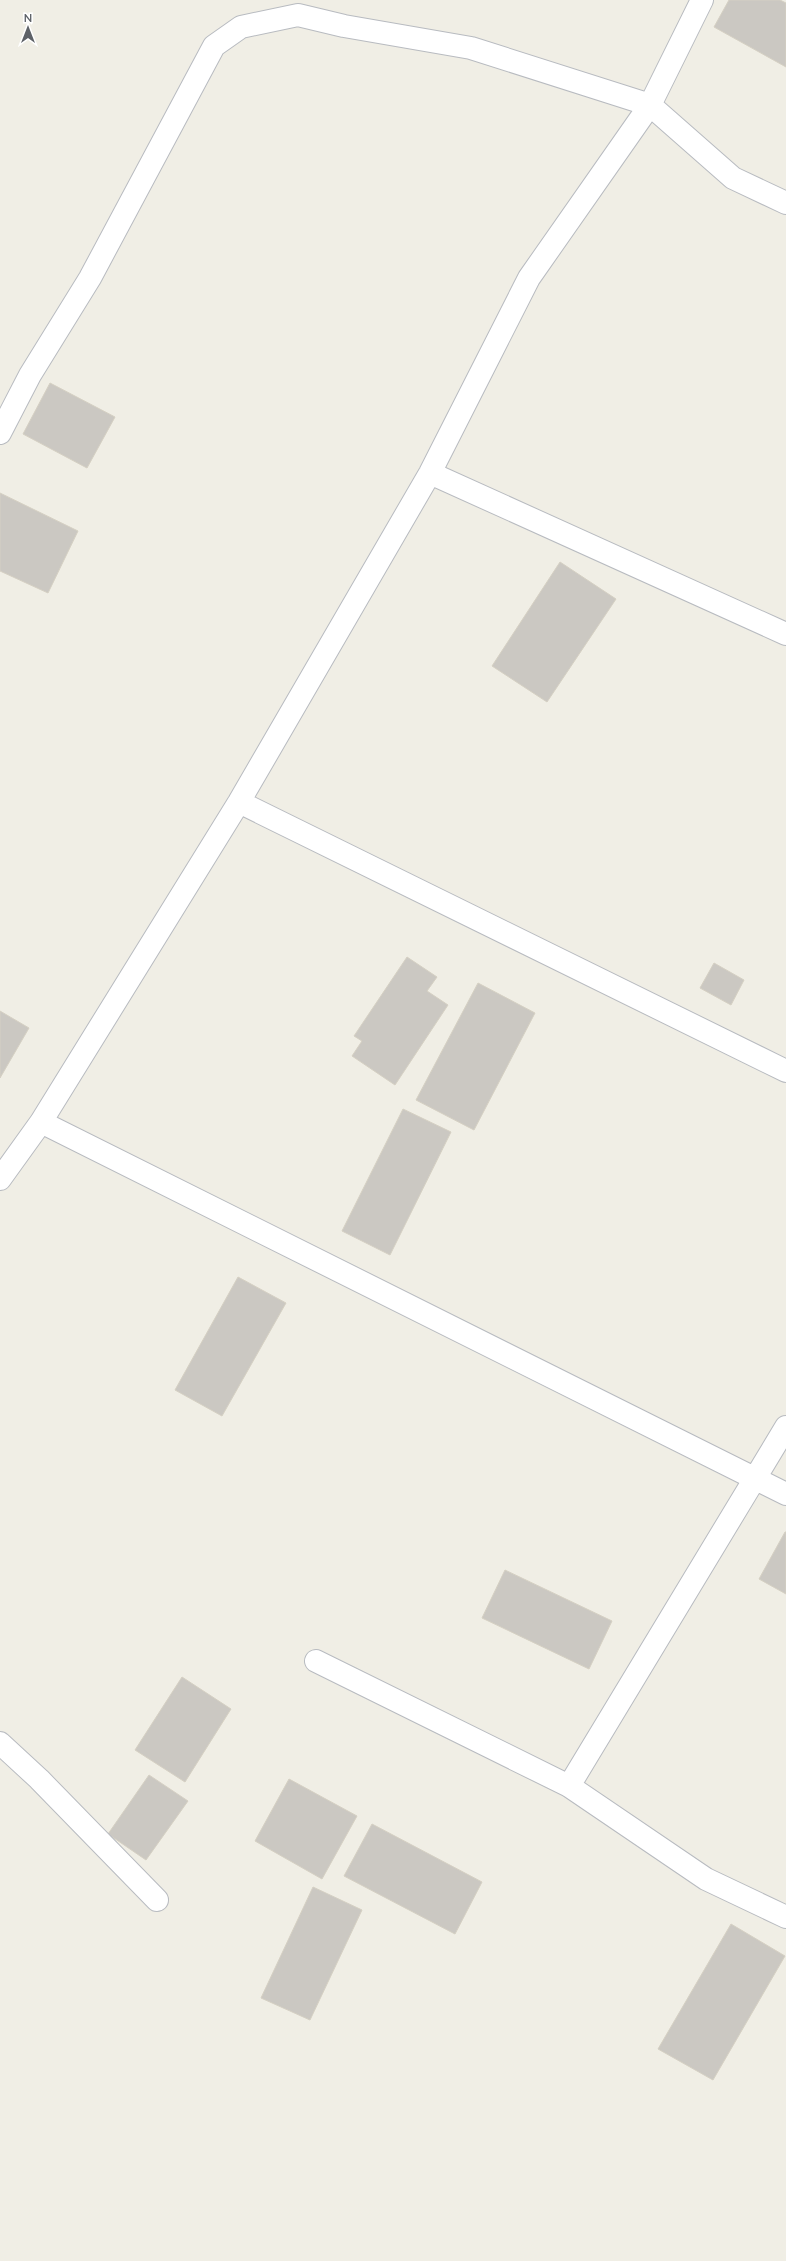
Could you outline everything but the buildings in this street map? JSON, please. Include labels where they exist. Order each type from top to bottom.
[{"type":"street","points":[[0,1179],[41,1122],[239,802],[430,474],[529,278],[650,105],[702,0]]},
{"type":"street","points":[[0,434],[30,375],[90,278],[214,46],[241,27],[300,7],[344,26],[471,48],[650,105],[733,178],[786,202]]},
{"type":"street","points":[[430,474],[786,634]]},
{"type":"street","points":[[239,802],[786,1071]]},
{"type":"street","points":[[41,1122],[786,1494]]},
{"type":"street","points":[[569,1786],[786,1427]]},
{"type":"street","points":[[316,1662],[569,1786],[706,1879],[786,1917]]},
{"type":"street","points":[[0,1743],[39,1779],[157,1900]]}]
